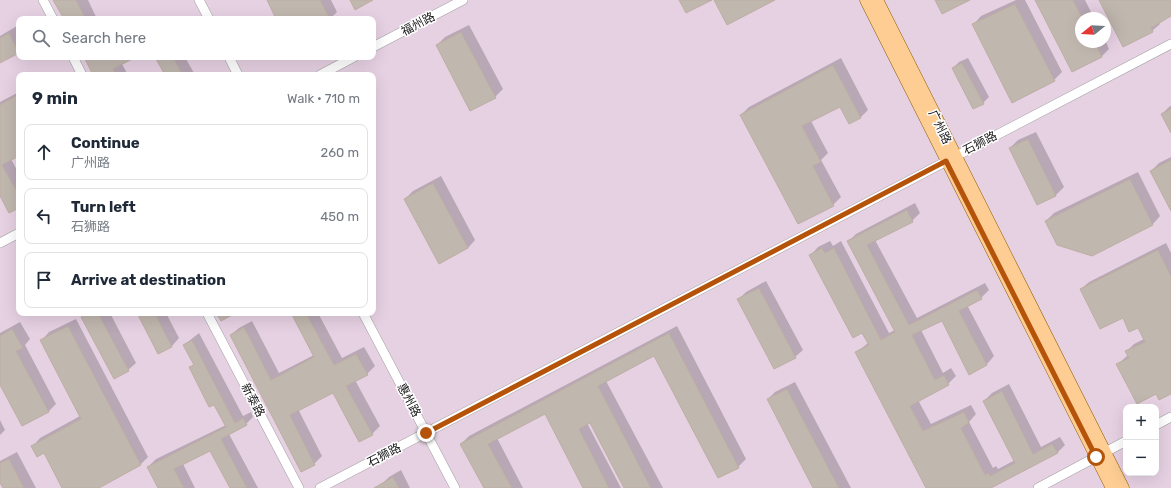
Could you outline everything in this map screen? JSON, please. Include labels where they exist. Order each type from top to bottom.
[{"type":"main road","name":"广州路","points":[[866,0],[950,159],[1100,455],[1112,488]]},
{"type":"main road","name":"广州路","points":[[877,0],[950,159]]},
{"type":"main road","name":"广州路","points":[[1100,455],[1123,488]]},
{"type":"street","points":[[43,0],[51,16]]},
{"type":"street","points":[[199,0],[207,16]]},
{"type":"street","name":"福州路","points":[[376,45],[463,0]]},
{"type":"street","name":"石狮路","points":[[320,488],[1171,44]]},
{"type":"street","points":[[74,60],[80,72]]},
{"type":"street","points":[[230,60],[236,72]]},
{"type":"street","points":[[326,72],[348,60]]},
{"type":"street","points":[[0,243],[16,235]]},
{"type":"street","name":"新泰路","points":[[209,316],[299,488]]},
{"type":"street","name":"惠州路","points":[[365,316],[455,488]]},
{"type":"street","points":[[1159,423],[1171,417]]},
{"type":"street","points":[[1038,488],[1123,443]]},
{"type":"shaded area","points":[[0,0],[1171,0],[1171,488],[0,488]]},
{"type":"building","points":[[53,0],[76,0],[84,16],[62,16]]},
{"type":"building","points":[[267,0],[320,0],[328,16],[275,16]]},
{"type":"building","points":[[350,0],[373,0],[355,10]]},
{"type":"building","points":[[679,0],[712,0],[686,13]]},
{"type":"building","points":[[714,0],[775,0],[727,25]]},
{"type":"building","points":[[935,0],[970,0],[942,14]]},
{"type":"building","points":[[1035,0],[1073,0],[1079,12],[1075,12],[1075,48],[1098,48],[1102,57],[1072,72]]},
{"type":"building","points":[[1099,0],[1171,0],[1171,16],[1151,28],[1153,32],[1123,47],[1111,24],[1111,12],[1105,12]]},
{"type":"building","points":[[1015,4],[1055,81],[1012,103],[972,24]]},
{"type":"building","points":[[461,32],[496,98],[470,111],[436,45]]},
{"type":"building","points":[[9,33],[16,47],[16,55],[0,63],[0,38]]},
{"type":"building","points":[[86,60],[130,60],[113,69],[114,72],[92,72]]},
{"type":"building","points":[[157,60],[175,60],[181,72],[163,72]]},
{"type":"building","points":[[962,63],[984,104],[973,109],[952,68]]},
{"type":"building","points":[[833,65],[861,118],[849,124],[840,107],[802,126],[821,162],[813,166],[834,206],[798,224],[740,115]]},
{"type":"building","points":[[16,96],[16,158],[2,165],[16,190],[16,210],[9,213],[0,196],[0,105]]},
{"type":"building","points":[[1171,109],[1171,133],[1161,114]]},
{"type":"building","points":[[1028,139],[1056,196],[1037,205],[1009,148]]},
{"type":"building","points":[[1171,160],[1171,211],[1150,171]]},
{"type":"building","points":[[1130,179],[1153,225],[1092,256],[1057,245],[1045,221]]},
{"type":"building","points":[[433,183],[468,248],[439,264],[404,199]]},
{"type":"building","points":[[907,210],[913,222],[867,245],[909,325],[977,290],[982,299],[959,311],[987,365],[969,375],[942,321],[912,335],[935,380],[944,375],[949,385],[910,406],[923,431],[964,412],[969,423],[961,428],[985,475],[988,473],[990,476],[1015,463],[983,401],[1002,391],[1033,454],[1052,444],[1058,453],[991,488],[926,488],[855,352],[869,345],[862,333],[853,338],[809,255],[822,248],[825,253],[834,248],[881,340],[895,332],[847,241]]},
{"type":"building","points":[[1158,250],[1171,276],[1171,394],[1159,400],[1156,394],[1137,404],[1116,364],[1129,358],[1125,351],[1145,342],[1138,328],[1129,332],[1123,318],[1100,329],[1080,289]]},
{"type":"building","points":[[759,288],[796,358],[774,369],[737,299]]},
{"type":"building","points":[[100,316],[129,371],[114,379],[81,317]]},
{"type":"building","points":[[139,316],[156,316],[172,347],[158,354]]},
{"type":"building","points":[[218,316],[230,316],[221,321]]},
{"type":"building","points":[[293,316],[308,316],[334,365],[356,354],[368,375],[346,386],[373,435],[359,442],[333,393],[290,415],[315,465],[301,472],[230,335],[244,327],[271,380],[314,357]]},
{"type":"building","points":[[68,326],[141,465],[99,488],[62,488],[44,453],[37,457],[31,446],[81,419],[40,340]]},
{"type":"building","points":[[12,329],[23,348],[16,351],[49,412],[22,426],[0,385],[0,336]]},
{"type":"building","points":[[669,333],[739,468],[718,478],[654,356],[598,386],[651,488],[624,488],[590,423],[579,429],[609,488],[583,488],[545,414],[488,444],[512,488],[484,488],[460,444]]},
{"type":"building","points":[[192,340],[235,423],[243,418],[247,425],[221,439],[247,488],[230,488],[210,451],[174,469],[184,488],[158,488],[147,467],[226,427],[214,405],[209,407],[189,367],[194,365],[183,345]]},
{"type":"building","points":[[787,389],[839,488],[813,488],[767,399]]},
{"type":"building","points":[[9,459],[24,488],[3,488],[0,483],[0,463]]},
{"type":"building","points":[[393,477],[399,488],[374,488]]},
{"type":"route","points":[[426,433],[946,161],[1096,457]]}]
